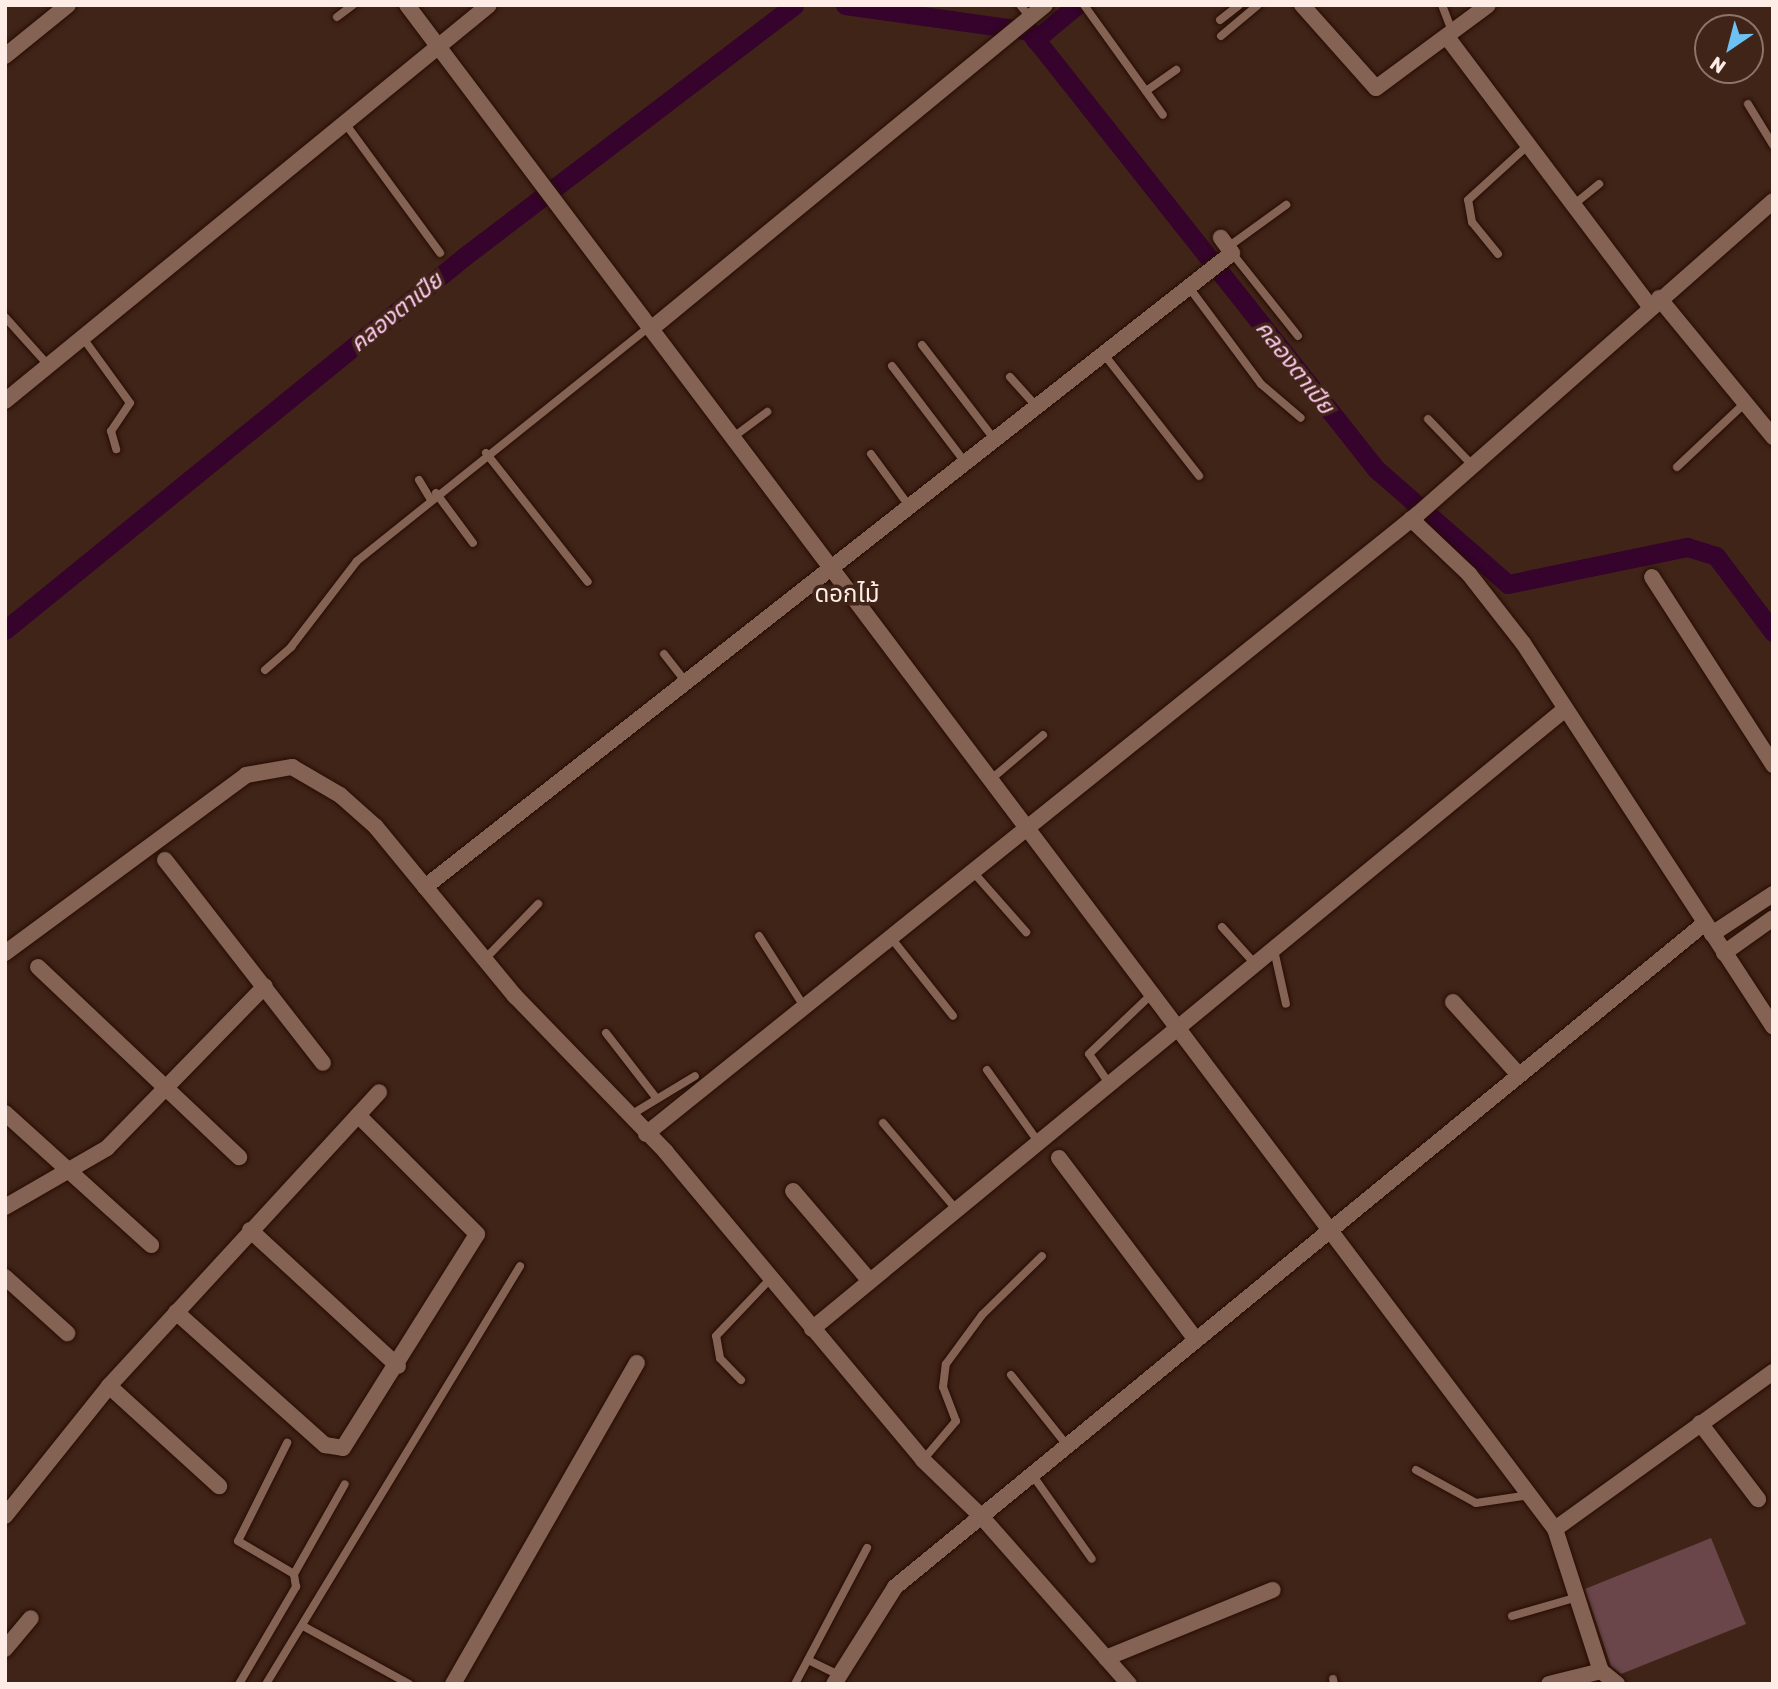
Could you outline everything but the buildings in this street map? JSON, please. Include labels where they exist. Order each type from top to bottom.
[{"type":"street","points":[[5,56],[68,5]]},
{"type":"street","points":[[407,5],[1555,1529],[1601,1671],[1617,1684]]},
{"type":"street","points":[[5,401],[489,5]]},
{"type":"street","points":[[650,328],[1016,28],[1025,11],[1045,5]]},
{"type":"street","points":[[1302,5],[1376,88],[1488,5]]},
{"type":"street","points":[[1450,35],[1526,147],[1572,206],[1773,437]]},
{"type":"street","points":[[646,1135],[1415,516],[1654,301],[1773,201]]},
{"type":"street","points":[[425,887],[1188,286],[1227,249]]},
{"type":"street","points":[[1415,516],[1495,606],[1773,1027]]},
{"type":"street","points":[[1652,577],[1773,765]]},
{"type":"street","points":[[812,1329],[1179,1030],[1564,710]]},
{"type":"street","points":[[5,953],[246,775],[272,766],[292,766],[340,795],[376,827],[484,960],[627,1118],[646,1135],[923,1460],[980,1515],[1129,1684]]},
{"type":"street","points":[[165,860],[323,1063]]},
{"type":"street","points":[[836,1679],[895,1587],[1065,1443],[1518,1074],[1709,928],[1773,894]]},
{"type":"street","points":[[1724,953],[1773,918]]},
{"type":"street","points":[[38,967],[164,1093],[239,1157]]},
{"type":"street","points":[[5,1207],[107,1149],[265,986]]},
{"type":"street","points":[[1453,1002],[1518,1074]]},
{"type":"street","points":[[5,1516],[109,1386],[379,1092]]},
{"type":"street","points":[[5,1113],[151,1245]]},
{"type":"street","points":[[176,1312],[331,1449],[343,1448],[398,1366],[478,1234],[358,1115]]},
{"type":"street","points":[[1059,1158],[1194,1337]]},
{"type":"street","points":[[793,1191],[870,1281]]},
{"type":"street","points":[[250,1230],[398,1366]]},
{"type":"street","points":[[5,1277],[67,1333]]},
{"type":"street","points":[[453,1684],[637,1363]]},
{"type":"street","points":[[1555,1529],[1773,1372]]},
{"type":"street","points":[[109,1386],[219,1486]]},
{"type":"street","points":[[1700,1423],[1758,1499]]},
{"type":"street","points":[[1106,1658],[1273,1590]]},
{"type":"street","points":[[5,1649],[31,1618]]},
{"type":"street","points":[[1549,1684],[1601,1671]]},
{"type":"lane","points":[[337,17],[353,5]]},
{"type":"lane","points":[[1084,5],[1163,115]]},
{"type":"lane","points":[[1220,20],[1239,5]]},
{"type":"lane","points":[[1220,36],[1258,5]]},
{"type":"lane","points":[[1442,5],[1450,35]]},
{"type":"lane","points":[[1146,91],[1176,70]]},
{"type":"lane","points":[[1748,104],[1773,145]]},
{"type":"lane","points":[[345,123],[440,253]]},
{"type":"lane","points":[[1498,254],[1472,222],[1468,200],[1526,147]]},
{"type":"lane","points":[[1572,206],[1599,184]]},
{"type":"lane","points":[[1286,205],[1227,249],[1298,336]]},
{"type":"lane","points":[[1188,286],[1261,384],[1301,418]]},
{"type":"lane","points":[[5,317],[48,366]]},
{"type":"lane","points":[[265,670],[291,648],[336,583],[433,496],[650,328]]},
{"type":"lane","points":[[83,338],[130,403],[111,430],[116,449]]},
{"type":"lane","points":[[922,345],[994,439]]},
{"type":"lane","points":[[1103,353],[1199,476]]},
{"type":"lane","points":[[892,366],[965,462]]},
{"type":"lane","points":[[1010,377],[1036,406]]},
{"type":"lane","points":[[1677,467],[1745,403]]},
{"type":"lane","points":[[732,438],[767,412]]},
{"type":"lane","points":[[1428,419],[1470,469]]},
{"type":"lane","points":[[486,453],[587,582]]},
{"type":"lane","points":[[871,454],[909,506]]},
{"type":"lane","points":[[419,480],[473,543]]},
{"type":"lane","points":[[664,654],[687,683]]},
{"type":"lane","points":[[989,781],[1043,735]]},
{"type":"lane","points":[[974,873],[1026,932]]},
{"type":"lane","points":[[484,960],[538,904]]},
{"type":"lane","points":[[1222,927],[1256,965]]},
{"type":"lane","points":[[759,936],[805,1008]]},
{"type":"lane","points":[[892,939],[953,1016]]},
{"type":"lane","points":[[1274,950],[1286,1004]]},
{"type":"lane","points":[[1110,1085],[1089,1054],[1151,996]]},
{"type":"lane","points":[[606,1033],[657,1099]]},
{"type":"lane","points":[[988,1070],[1039,1143]]},
{"type":"lane","points":[[627,1118],[695,1076]]},
{"type":"lane","points":[[883,1123],[956,1209]]},
{"type":"lane","points":[[923,1460],[956,1420],[943,1387],[946,1364],[982,1315],[1042,1256]]},
{"type":"lane","points":[[266,1684],[520,1266]]},
{"type":"lane","points":[[741,1380],[720,1358],[716,1336],[770,1279]]},
{"type":"lane","points":[[1011,1375],[1065,1443]]},
{"type":"lane","points":[[288,1443],[238,1541],[294,1574]]},
{"type":"lane","points":[[1416,1470],[1476,1503],[1529,1495]]},
{"type":"lane","points":[[1031,1473],[1092,1559]]},
{"type":"lane","points":[[239,1684],[289,1604],[294,1574],[345,1484]]},
{"type":"lane","points":[[795,1684],[867,1548]]},
{"type":"lane","points":[[1512,1616],[1578,1597]]},
{"type":"lane","points":[[303,1626],[409,1684]]},
{"type":"lane","points":[[808,1660],[836,1679]]},
{"type":"waterway","name":"คลองตาเปีย","points":[[5,630],[465,256],[794,5]]},
{"type":"waterway","name":"คลองตาเปีย","points":[[845,5],[1029,31],[1376,469],[1508,584],[1687,547],[1716,556],[1773,632]]},
{"type":"waterway","points":[[1035,40],[1077,5]]},
{"type":"district","name":"ดอกไม้","points":[[847,595]]}]
